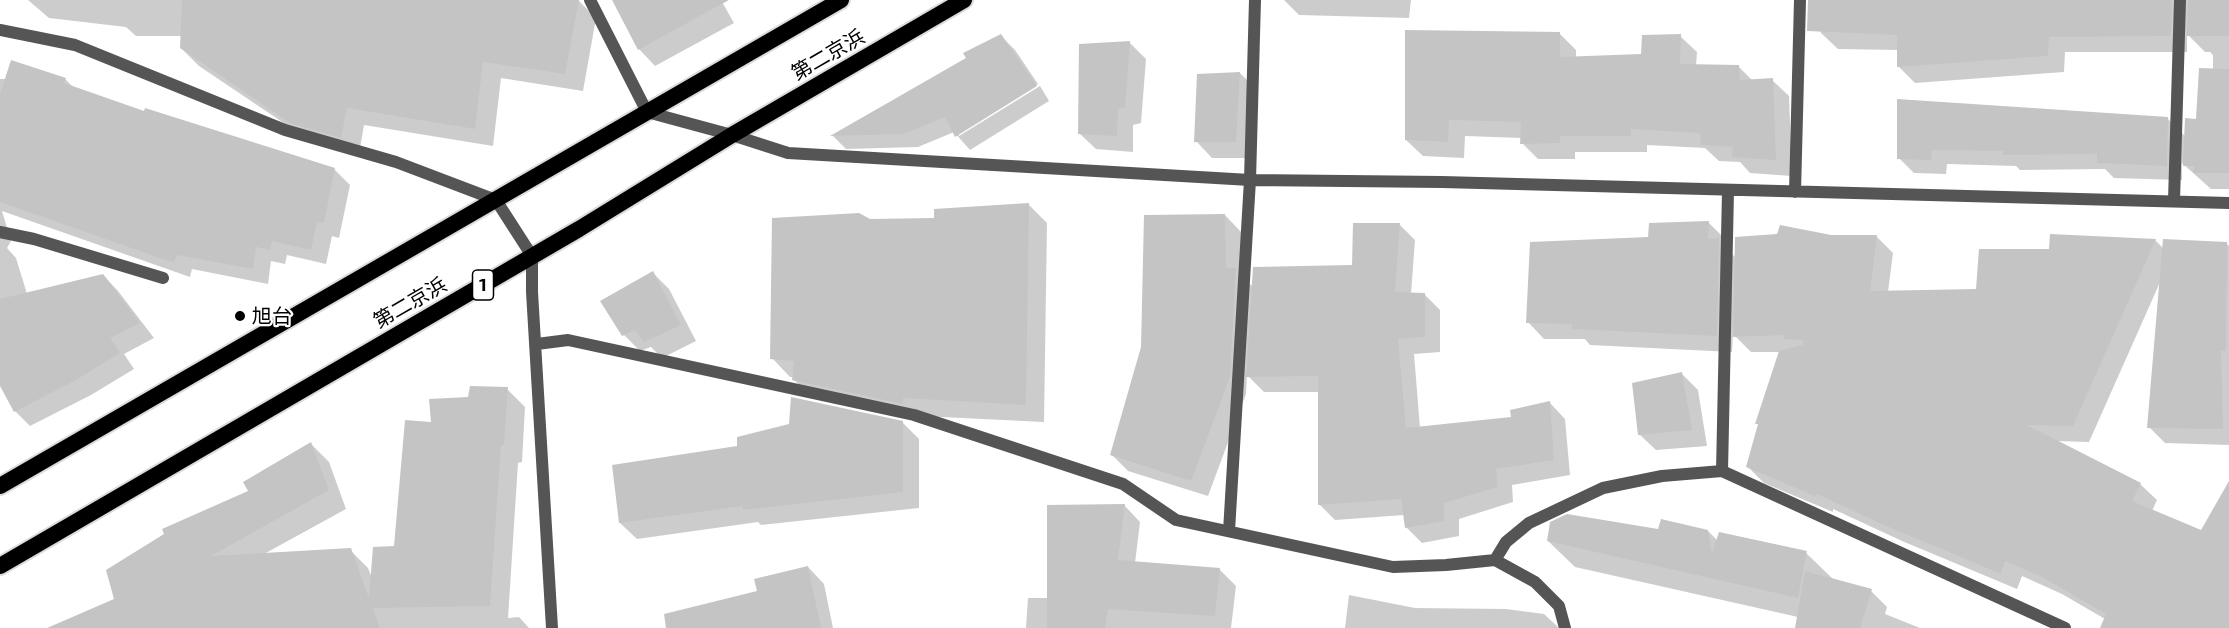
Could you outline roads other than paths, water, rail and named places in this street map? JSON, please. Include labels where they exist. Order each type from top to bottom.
[{"type":"highway","name":"第二京浜","points":[[0,486],[841,0]]},
{"type":"highway","name":"第二京浜","points":[[0,566],[532,256],[732,135],[964,0]]},
{"type":"street","points":[[590,0],[647,112],[788,153],[1250,180],[1442,182],[2229,203]]},
{"type":"street","points":[[1229,531],[1250,180],[1255,0]]},
{"type":"street","points":[[1795,192],[1800,0]]},
{"type":"street","points":[[2174,201],[2180,0]]},
{"type":"street","points":[[0,30],[75,45],[285,130],[396,162],[496,200],[532,256],[532,292],[537,344],[552,628]]},
{"type":"street","points":[[1722,471],[1728,190]]},
{"type":"street","points":[[0,232],[34,239],[163,278]]},
{"type":"street","points":[[537,344],[568,340],[914,415],[1123,484],[1176,520],[1393,567],[1495,560],[1535,582],[1559,606],[1565,628]]},
{"type":"street","points":[[1495,560],[1506,542],[1529,523],[1603,488],[1662,476],[1722,471],[2065,628]]},
{"type":"place","name":"旭台","points":[[240,316]]}]
